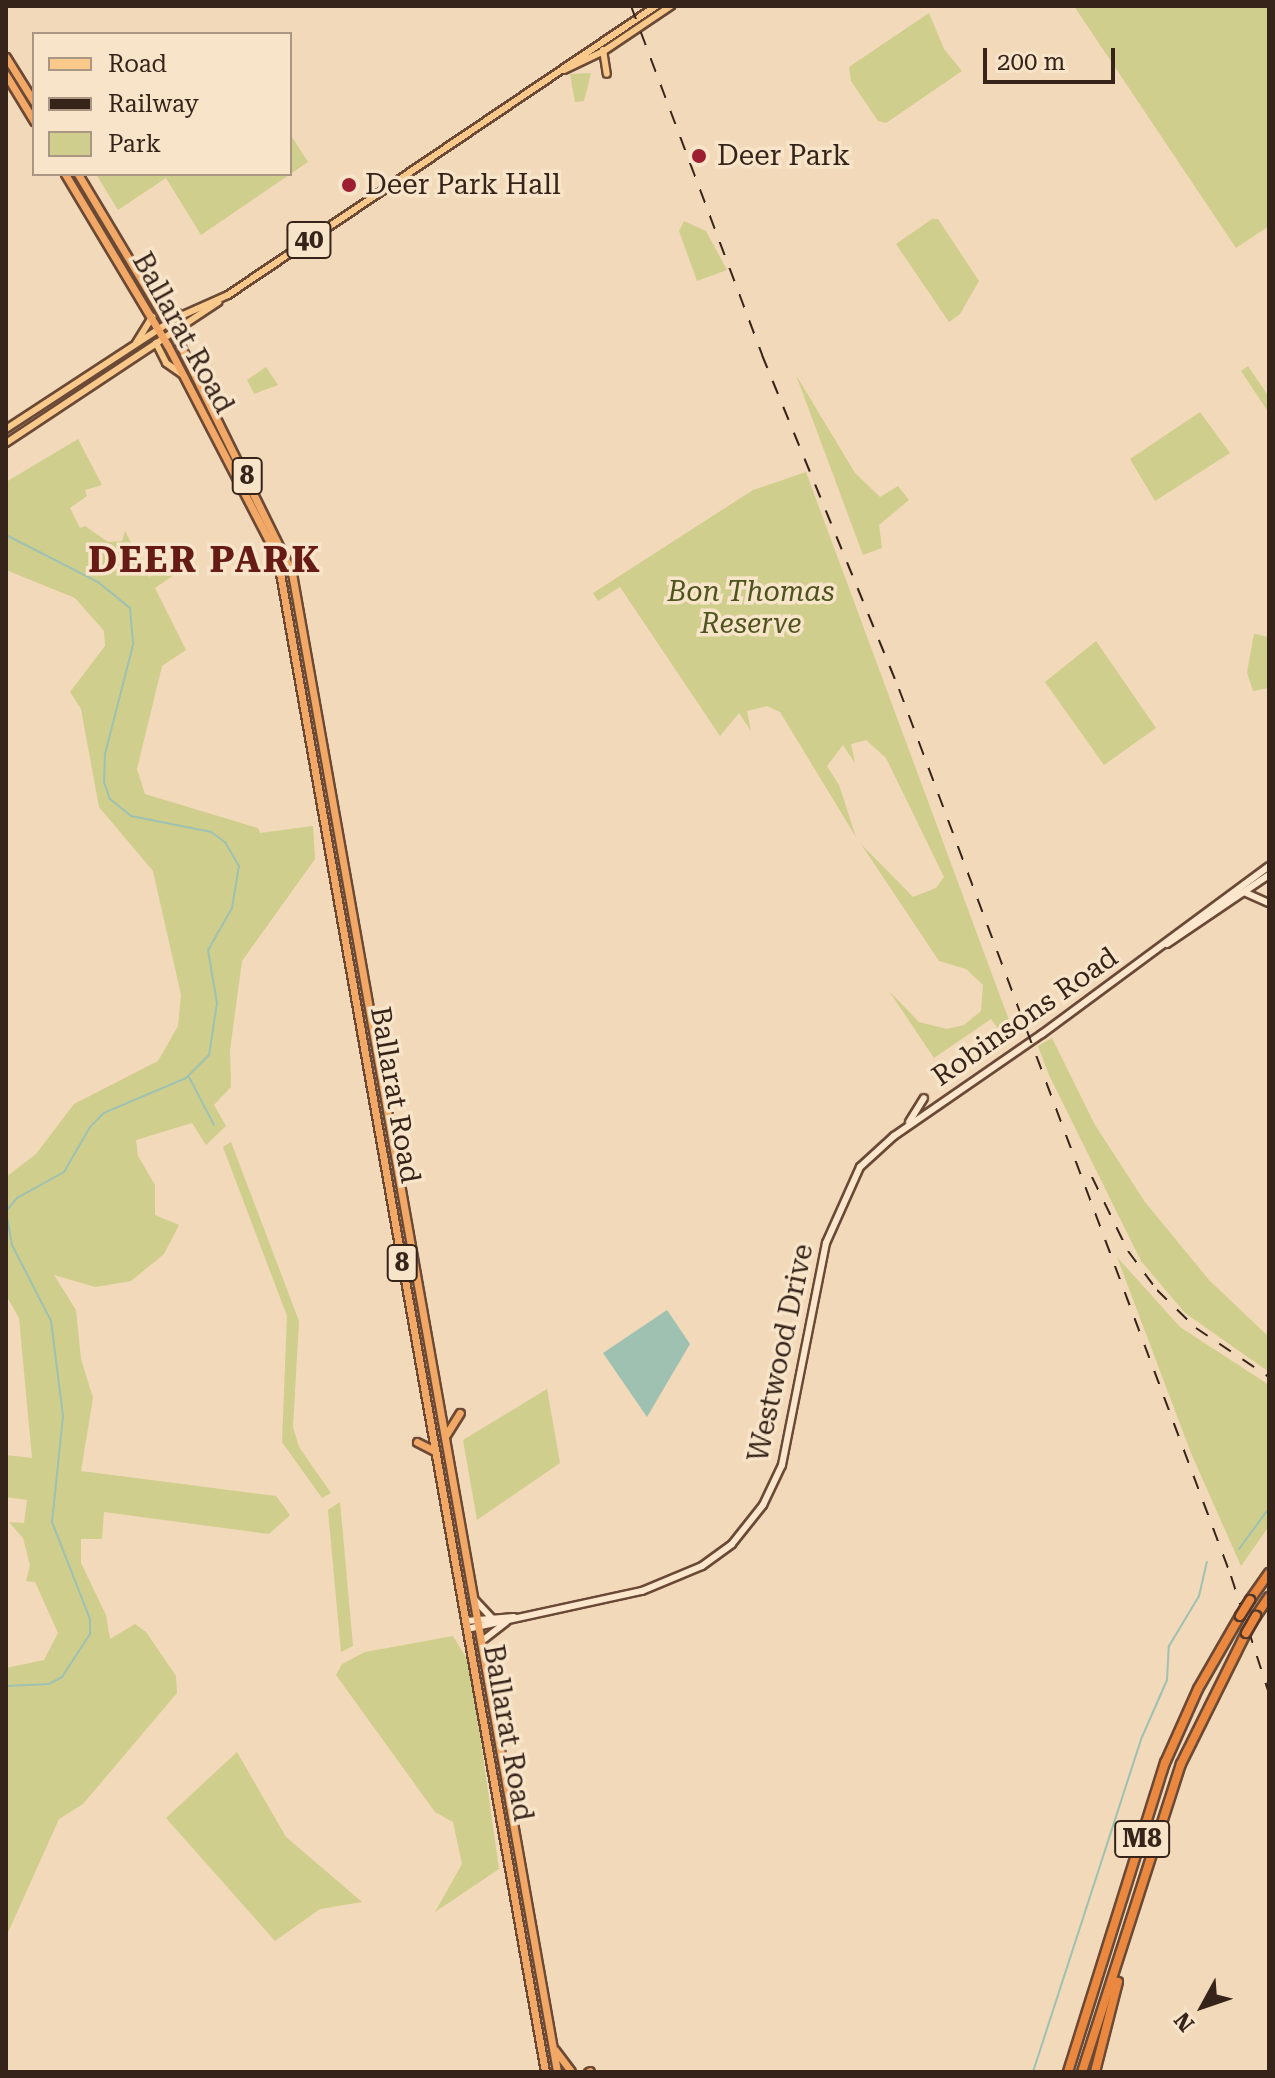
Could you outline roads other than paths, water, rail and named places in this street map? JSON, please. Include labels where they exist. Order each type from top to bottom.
[{"type":"highway","points":[[6,58],[32,99]]},
{"type":"highway","points":[[6,75],[32,118]]},
{"type":"highway","name":"Ballarat Road","points":[[66,176],[159,329],[160,340],[183,375],[269,541],[299,675],[545,2072]]},
{"type":"highway","name":"Ballarat Road","points":[[79,176],[173,332],[283,548],[311,672],[557,2072]]},
{"type":"highway","points":[[299,675],[311,672]]},
{"type":"highway","points":[[429,1414],[440,1406]]},
{"type":"highway","points":[[446,1435],[460,1413]]},
{"type":"highway","points":[[417,1442],[435,1451]]},
{"type":"highway","name":"M8","points":[[1068,2072],[1165,1763],[1198,1689],[1269,1573]]},
{"type":"highway","name":"M8","points":[[1082,2072],[1181,1764],[1246,1633],[1269,1597]]},
{"type":"highway","points":[[1095,2072],[1130,1927]]},
{"type":"highway","points":[[532,1998],[544,1998]]},
{"type":"highway","points":[[553,2048],[571,2071]]},
{"type":"main road","name":"40","points":[[602,48],[628,24],[656,6]]},
{"type":"main road","name":"40","points":[[6,443],[550,77],[629,35],[671,6]]},
{"type":"main road","points":[[629,35],[628,24],[641,26]]},
{"type":"main road","points":[[602,48],[607,74]]},
{"type":"main road","name":"40","points":[[6,429],[181,315],[224,297]]},
{"type":"main road","points":[[155,301],[181,315]]},
{"type":"main road","points":[[134,346],[152,317]]},
{"type":"main road","points":[[179,343],[186,323]]},
{"type":"main road","name":"Robinsons Road","points":[[932,1110],[1269,866]]},
{"type":"main road","name":"Robinsons Road","points":[[1144,959],[1269,875]]},
{"type":"main road","points":[[1244,892],[1269,903]]},
{"type":"main road","points":[[898,1133],[924,1098]]},
{"type":"main road","name":"Westwood Drive","points":[[478,1623],[491,1617],[514,1617],[667,1583],[719,1555],[751,1521],[782,1465],[833,1219],[860,1167],[898,1133],[932,1110]]},
{"type":"main road","points":[[474,1599],[491,1617]]},
{"type":"main road","name":"Westwood Drive","points":[[466,1625],[506,1622],[514,1617]]},
{"type":"main road","points":[[482,1641],[506,1622]]},
{"type":"waterway","points":[[6,535],[98,582],[130,608],[133,645],[105,754],[104,782],[110,799],[131,816],[211,832],[225,842],[239,866],[232,908],[208,950],[217,1003],[209,1055],[186,1078],[104,1113],[90,1127],[64,1172],[17,1198],[6,1211],[12,1245],[51,1321],[63,1416],[52,1522],[90,1619],[90,1634],[62,1677],[49,1684],[6,1686]]},
{"type":"waterway","points":[[189,1077],[214,1125]]},
{"type":"waterway","points":[[1239,1549],[1269,1508]]},
{"type":"waterway","points":[[1033,2072],[1142,1737],[1167,1680],[1169,1646],[1199,1596],[1207,1562]]},
{"type":"railway","points":[[631,6],[762,355],[899,689],[1231,1576],[1269,1694]]},
{"type":"railway","points":[[1092,1177],[1128,1251],[1157,1290],[1196,1328],[1269,1377]]},
{"type":"place","name":"Deer Park","points":[[699,156]]},
{"type":"place","name":"Deer Park Hall","points":[[349,185]]},
{"type":"district","name":"DEER PARK","points":[[205,561]]},
{"type":"park label","name":"Bon Thomas Reserve","points":[[751,608]]}]
